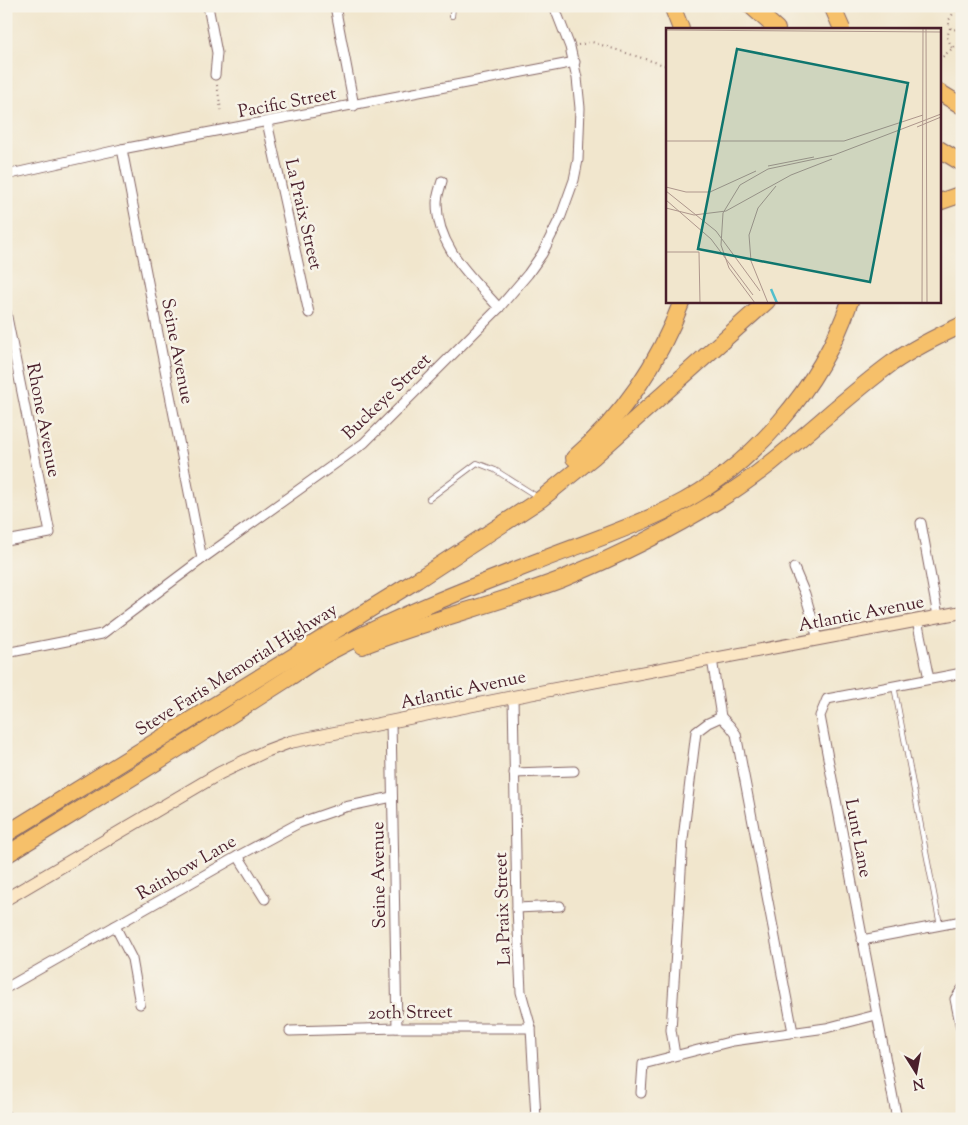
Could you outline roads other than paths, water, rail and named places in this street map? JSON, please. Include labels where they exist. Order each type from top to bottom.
[{"type":"highway","points":[[672,6],[681,28]]},
{"type":"highway","points":[[751,6],[777,28]]},
{"type":"highway","points":[[824,6],[851,28]]},
{"type":"highway","points":[[832,6],[842,28]]},
{"type":"highway","points":[[940,93],[962,106]]},
{"type":"highway","points":[[940,150],[962,163]]},
{"type":"highway","points":[[940,202],[960,195]]},
{"type":"highway","points":[[536,498],[586,448],[628,401],[660,350],[682,302]]},
{"type":"highway","points":[[536,498],[592,457],[766,302]]},
{"type":"highway","points":[[162,759],[327,653],[354,639],[402,616],[456,594],[627,528],[672,508],[707,486],[747,456],[783,419],[804,391],[823,360],[850,302]]},
{"type":"highway","points":[[162,759],[330,660],[384,637],[562,579],[660,534],[719,500],[781,456],[893,363],[928,341],[962,325]]},
{"type":"highway","name":"Steve Faris Memorial Highway","points":[[6,834],[347,624],[486,535],[536,498]]},
{"type":"highway","name":"Steve Faris Memorial Highway","points":[[6,855],[162,759]]},
{"type":"street","points":[[208,6],[216,52],[215,75]]},
{"type":"street","points":[[335,6],[354,106]]},
{"type":"street","name":"Buckeye Street","points":[[6,653],[102,634],[202,559],[364,443],[499,308],[528,274],[553,234],[568,200],[578,160],[580,108],[575,62],[554,6]]},
{"type":"street","name":"Pacific Street","points":[[6,175],[122,149],[354,106],[575,62]]},
{"type":"street","name":"La Praix Street","points":[[267,122],[310,313]]},
{"type":"street","name":"Seine Avenue","points":[[122,149],[202,559]]},
{"type":"street","points":[[442,181],[437,202],[443,236],[457,260],[499,308]]},
{"type":"street","name":"Rhone Avenue","points":[[6,312],[50,533],[6,541]]},
{"type":"street","points":[[921,522],[938,616]]},
{"type":"street","points":[[794,568],[805,594],[818,639]]},
{"type":"street","name":"Atlantic Avenue","points":[[6,899],[243,761],[290,742],[513,697],[962,612]]},
{"type":"street","points":[[918,620],[929,679]]},
{"type":"street","points":[[712,659],[721,718],[736,734],[793,1032]]},
{"type":"street","name":"Lunt Lane","points":[[897,1119],[820,716],[827,700],[962,673]]},
{"type":"street","name":"La Praix Street","points":[[513,697],[517,908],[521,992],[531,1028],[536,1119]]},
{"type":"street","points":[[675,1055],[671,1030],[683,839],[696,732],[708,723],[721,718]]},
{"type":"street","name":"Seine Avenue","points":[[391,722],[397,1028]]},
{"type":"street","points":[[514,773],[574,771]]},
{"type":"street","name":"Rainbow Lane","points":[[6,988],[299,823],[344,806],[392,798]]},
{"type":"street","points":[[238,856],[265,899]]},
{"type":"street","points":[[517,908],[560,906]]},
{"type":"street","points":[[862,940],[962,921]]},
{"type":"street","points":[[115,926],[132,959],[140,1004]]},
{"type":"street","points":[[962,989],[955,999],[962,1033]]},
{"type":"street","points":[[641,1093],[643,1064],[733,1041],[826,1028],[876,1015]]},
{"type":"street","name":"20th Street","points":[[290,1031],[397,1028],[531,1028]]},
{"type":"lane","points":[[452,16],[453,6]]},
{"type":"lane","points":[[429,499],[477,463],[495,470],[536,498]]},
{"type":"lane","points":[[894,686],[940,925]]}]
